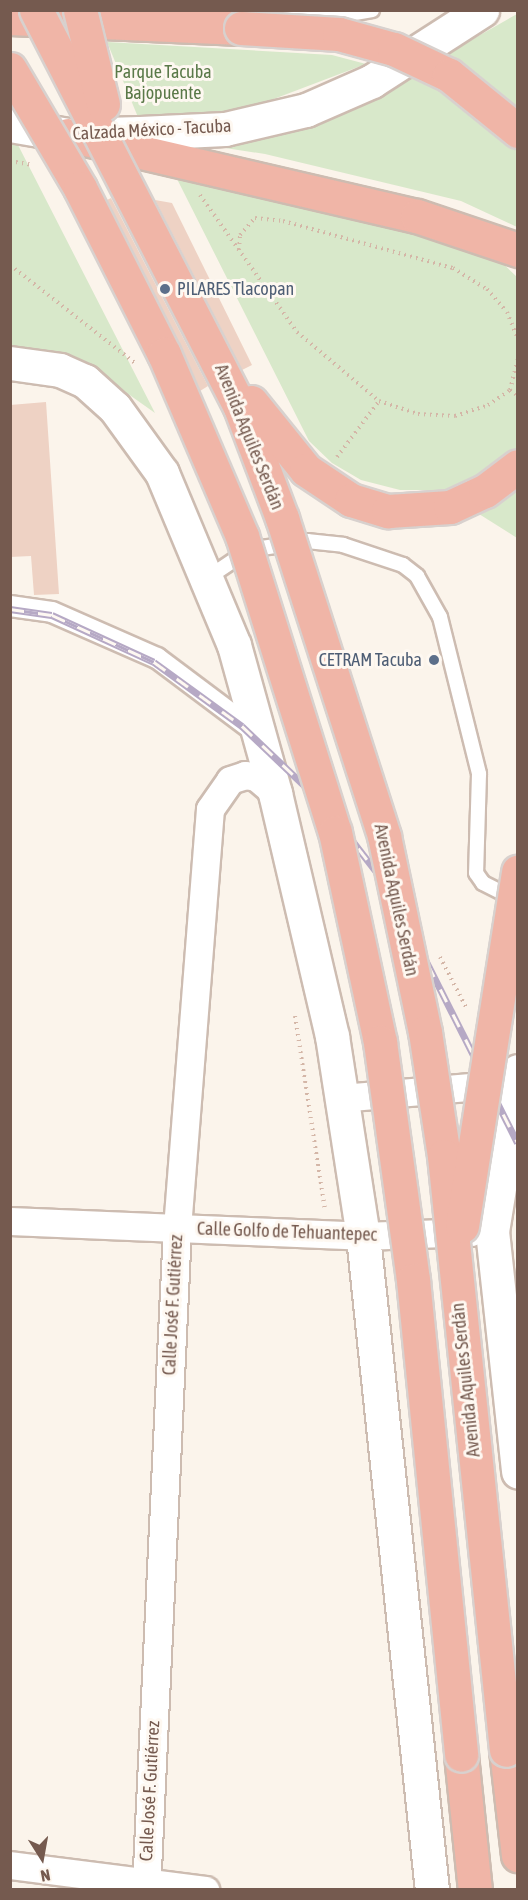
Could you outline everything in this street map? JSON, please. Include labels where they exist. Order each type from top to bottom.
[{"type":"highway","name":"Avenida Aquiles Serdán","points":[[36,10],[128,183],[240,407],[282,518],[384,836],[426,1043],[444,1156],[518,1855]]},
{"type":"highway","points":[[81,10],[90,63],[128,183]]},
{"type":"highway","points":[[10,18],[339,34],[394,49],[448,75],[518,130]]},
{"type":"highway","points":[[10,69],[80,188],[164,354],[242,536],[335,832],[380,1042],[401,1189],[476,1890]]},
{"type":"highway","points":[[68,135],[378,207],[518,250]]},
{"type":"highway","points":[[203,330],[290,455],[351,500],[388,511],[450,507],[485,491],[518,466]]},
{"type":"highway","points":[[455,1275],[518,871]]},
{"type":"street","name":"Calzada México - Tacuba","points":[[10,125],[68,135],[225,129],[306,110],[372,81],[482,10]]},
{"type":"street","points":[[10,363],[60,369],[85,381],[143,441],[162,473],[234,645],[259,734],[332,1036],[363,1236],[432,1890]]},
{"type":"street","points":[[10,606],[52,612],[157,658],[259,734]]},
{"type":"street","name":"Calle José F. Gutiérrez","points":[[146,1885],[177,1228],[210,809],[230,780],[245,775],[256,777],[275,793]]},
{"type":"street","points":[[341,1098],[517,1081],[492,1231],[518,1472]]},
{"type":"street","name":"Calle Golfo de Tehuantepec","points":[[10,1221],[363,1236],[492,1231]]},
{"type":"street","points":[[10,1865],[146,1885],[206,1890]]},
{"type":"lane","points":[[290,10],[320,19],[372,10]]},
{"type":"lane","points":[[206,579],[249,550],[272,542],[308,541],[343,545],[402,565],[417,576],[440,617],[479,774],[476,873],[483,883],[518,899]]},
{"type":"path","points":[[175,160],[297,332],[379,401],[418,414],[455,416],[510,390]]},
{"type":"path","points":[[10,161],[36,166]]},
{"type":"path","points":[[239,250],[240,235],[255,218],[283,221],[453,268],[487,289],[507,312],[518,339]]},
{"type":"path","points":[[10,265],[140,368]]},
{"type":"path","points":[[510,390],[518,357]]},
{"type":"path","points":[[510,390],[518,396]]},
{"type":"path","points":[[330,466],[379,401]]},
{"type":"green space","points":[[517,14],[517,227],[461,201],[265,154],[199,144],[401,80]]},
{"type":"green space","name":"Parque Tacuba Bajopuente","points":[[107,42],[332,55],[366,64],[245,110],[177,121],[140,122]]},
{"type":"green space","points":[[11,144],[18,145],[155,413],[100,374],[11,348]]},
{"type":"green space","points":[[175,175],[401,222],[494,255],[517,277],[517,538],[441,490],[400,490],[361,480],[332,463],[309,441]]},
{"type":"building","points":[[111,198],[208,386],[200,391],[107,200]]},
{"type":"building","points":[[155,200],[172,203],[252,365],[242,370]]},
{"type":"building","points":[[46,402],[59,594],[34,595],[31,556],[10,557],[10,405]]},
{"type":"railway","points":[[10,609],[52,615],[154,662],[242,726],[324,804],[390,889],[518,1143]]},
{"type":"place","name":"PILARES Tlacopan","points":[[165,289]]},
{"type":"place","name":"CETRAM Tacuba","points":[[434,660]]}]
